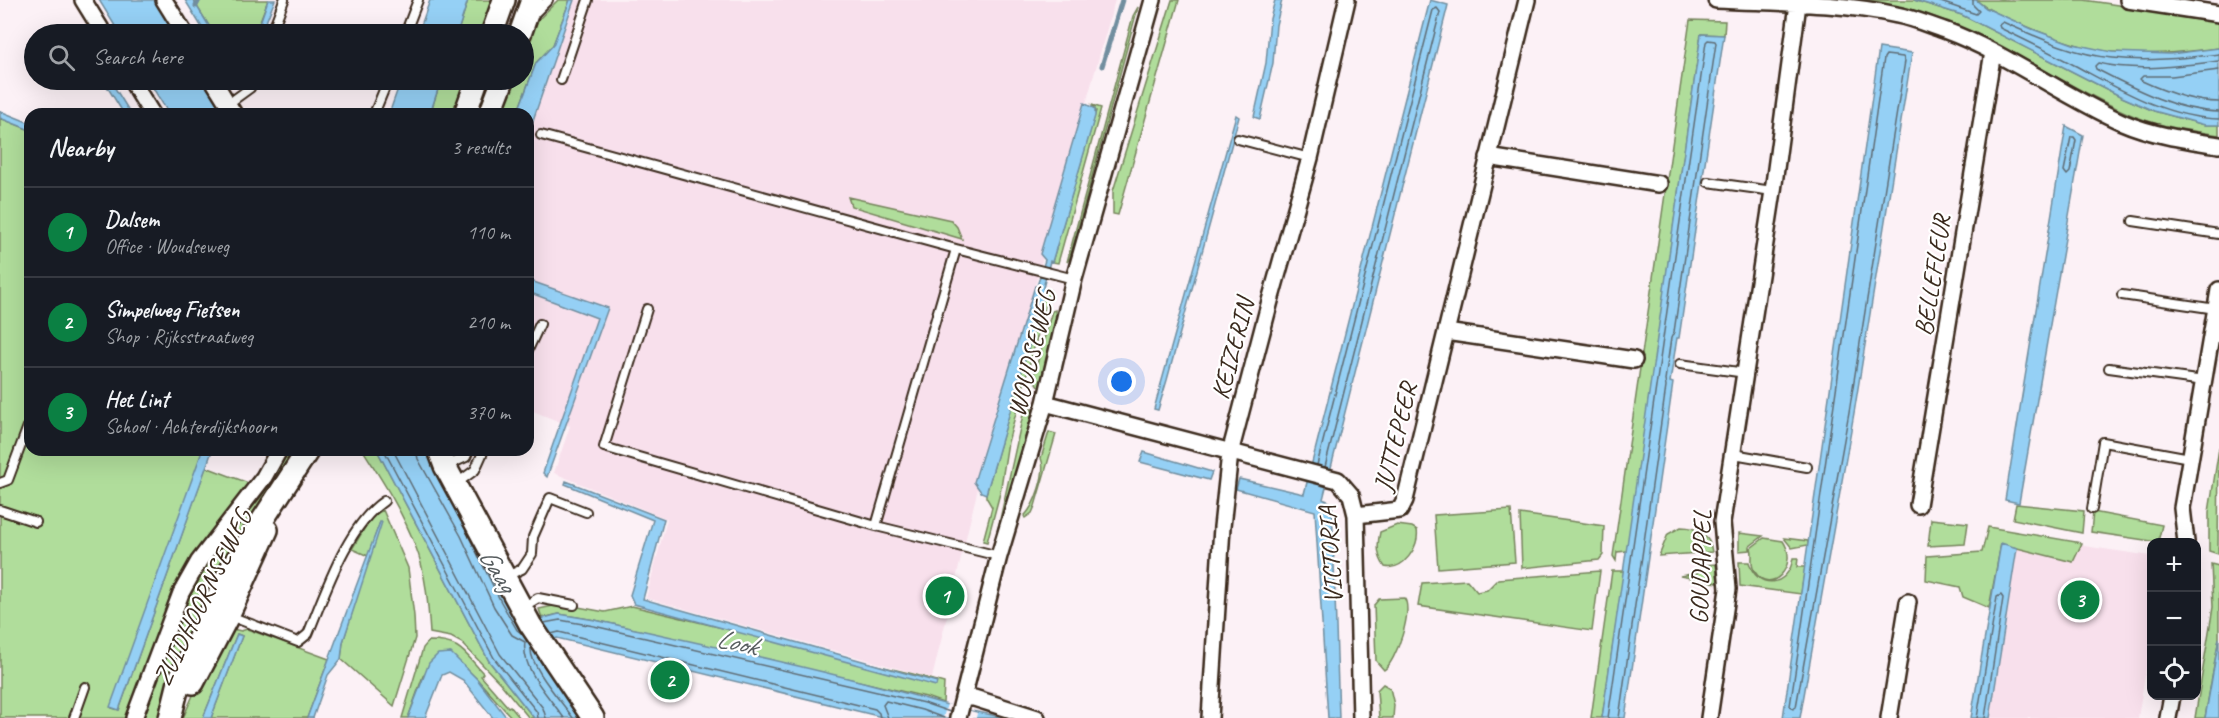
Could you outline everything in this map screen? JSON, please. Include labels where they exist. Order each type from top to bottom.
[{"type":"main road","points":[[513,3],[521,24]]},
{"type":"main road","points":[[499,24],[513,3]]},
{"type":"main road","points":[[467,108],[473,90]]},
{"type":"main road","points":[[492,108],[499,90]]},
{"type":"main road","name":"ZUIDHOORNSEWEG","points":[[171,718],[220,612],[266,535],[278,498],[304,456]]},
{"type":"main road","points":[[446,467],[503,577],[544,646],[593,718]]},
{"type":"street","points":[[83,0],[98,24]]},
{"type":"street","points":[[164,0],[179,24]]},
{"type":"street","name":"WOUDSEWEG","points":[[961,708],[999,556],[1046,403],[1074,279],[1153,0]]},
{"type":"street","name":"KEIZERIN","points":[[1210,718],[1222,527],[1230,453],[1310,158],[1347,0]]},
{"type":"street","name":"JUTTEPEER","points":[[1356,515],[1400,510],[1405,501],[1527,0]]},
{"type":"street","points":[[1716,0],[1798,4],[1899,15],[1947,31],[1993,52],[2123,122],[2176,138],[2219,145]]},
{"type":"street","points":[[2128,0],[2219,14]]},
{"type":"street","name":"GOUDAPPEL","points":[[1709,718],[1728,589],[1722,522],[1773,191],[1798,4]]},
{"type":"street","name":"BELLEFLEUR","points":[[1918,505],[1993,52]]},
{"type":"street","points":[[137,90],[148,108]]},
{"type":"street","points":[[219,90],[230,108]]},
{"type":"street","points":[[1488,157],[1659,184]]},
{"type":"street","points":[[2185,538],[2182,508],[2219,290]]},
{"type":"street","points":[[1446,332],[1634,360]]},
{"type":"street","name":"VICTORIA","points":[[1046,403],[1338,480],[1351,495],[1356,515],[1360,718]]},
{"type":"street","name":"ZUIDHOORNSEWEG","points":[[134,718],[181,593],[199,561],[264,477],[276,456]]},
{"type":"street","points":[[1889,718],[1908,602]]},
{"type":"street","points":[[961,708],[974,698],[1037,718]]},
{"type":"street","points":[[2168,718],[2171,700]]},
{"type":"lane","points":[[275,24],[284,0]]},
{"type":"lane","points":[[409,24],[418,0]]},
{"type":"lane","points":[[526,24],[548,0]]},
{"type":"lane","points":[[561,80],[588,0]]},
{"type":"lane","points":[[232,108],[248,90]]},
{"type":"lane","points":[[376,108],[384,90]]},
{"type":"lane","points":[[541,135],[956,249],[1074,279]]},
{"type":"lane","points":[[1238,139],[1310,158]]},
{"type":"lane","points":[[1708,182],[1773,191]]},
{"type":"lane","points":[[2133,221],[2219,234]]},
{"type":"lane","points":[[876,526],[956,249]]},
{"type":"lane","points":[[2122,295],[2216,309]]},
{"type":"lane","points":[[647,309],[604,447],[876,526],[999,556]]},
{"type":"lane","points":[[534,337],[540,324]]},
{"type":"lane","points":[[1680,364],[1746,373]]},
{"type":"lane","points":[[2109,368],[2204,381]]},
{"type":"lane","points":[[0,483],[8,480],[24,437]]},
{"type":"lane","points":[[2092,509],[2103,442],[2190,458]]},
{"type":"lane","points":[[1734,454],[1807,467]]},
{"type":"lane","points":[[446,467],[466,456]]},
{"type":"lane","points":[[446,467],[474,470],[481,456]]},
{"type":"lane","points":[[503,577],[522,569],[532,554],[533,537],[550,498],[586,512]]},
{"type":"lane","points":[[220,612],[298,642],[308,634],[355,532],[371,510],[384,501]]},
{"type":"lane","points":[[0,510],[36,522]]},
{"type":"lane","points":[[526,615],[538,598],[574,605]]},
{"type":"lane","points":[[74,718],[85,687]]},
{"type":"shaded area","points":[[568,0],[1115,0],[977,492],[932,678],[646,598],[667,519],[554,473],[570,426],[534,411],[534,108],[529,108]]},
{"type":"shaded area","points":[[2082,543],[2084,546],[2147,555],[2147,663],[2138,718],[1990,718],[2017,548],[2073,562]]},
{"type":"green space","points":[[193,0],[268,0],[259,24],[208,24]]},
{"type":"green space","points":[[468,0],[499,0],[491,24],[460,24]]},
{"type":"green space","points":[[558,0],[570,0],[553,45],[536,63],[534,68],[534,24]]},
{"type":"green space","points":[[1172,0],[1179,0],[1118,215],[1113,214],[1113,191]]},
{"type":"green space","points":[[1848,0],[1914,0],[1962,15],[2154,111],[2205,125],[2219,125],[2219,135],[2165,126],[2134,116],[1996,44],[1926,14],[1888,5]]},
{"type":"green space","points":[[1976,0],[2084,0],[2219,20],[2219,48],[2153,54],[2101,50],[2043,33],[1997,14]]},
{"type":"green space","points":[[1138,7],[1070,258],[1067,262],[1133,16]]},
{"type":"green space","points":[[1690,20],[1725,21],[1724,35],[1701,34],[1627,551],[1617,552],[1616,561],[1613,556]]},
{"type":"green space","points":[[438,90],[467,90],[461,108],[432,108]]},
{"type":"green space","points":[[505,90],[526,90],[519,108],[498,108]]},
{"type":"green space","points":[[1092,105],[1101,108],[1058,263],[1052,262],[1096,111]]},
{"type":"green space","points":[[0,118],[24,128],[24,456],[204,456],[112,708],[119,710],[206,467],[254,485],[214,535],[129,718],[0,718]]},
{"type":"green space","points":[[848,197],[951,220],[962,239],[851,206]]},
{"type":"green space","points":[[1045,289],[1050,290],[1008,442],[1000,493],[987,542],[983,541],[992,507],[986,494]]},
{"type":"green space","points":[[1055,310],[1056,327],[1040,386],[1038,386],[1033,378],[1052,311]]},
{"type":"green space","points":[[1033,409],[1000,533],[997,533],[1024,410]]},
{"type":"green space","points":[[1049,432],[1056,434],[1035,506],[1032,513],[1025,518],[1039,488],[1042,472],[1041,458]]},
{"type":"green space","points":[[2219,448],[2218,554],[2209,551],[2209,512]]},
{"type":"green space","points":[[286,456],[294,456],[161,718],[142,718],[176,626],[197,579],[261,497]]},
{"type":"green space","points":[[367,456],[380,456],[489,661],[534,718],[529,718],[462,643],[451,637],[430,633],[424,577],[419,555],[410,532]]},
{"type":"green space","points":[[2016,504],[2084,511],[2082,533],[2013,519]]},
{"type":"green space","points":[[383,510],[408,568],[414,616],[415,638],[394,706],[341,659],[343,642],[380,522],[368,556],[352,549],[372,516]]},
{"type":"green space","points":[[1511,510],[1515,562],[1438,568],[1434,515]]},
{"type":"green space","points":[[2093,512],[2162,525],[2159,538],[2147,538],[2147,540],[2091,532]]},
{"type":"green space","points":[[1520,514],[1604,526],[1603,555],[1599,560],[1522,568]]},
{"type":"green space","points":[[1931,519],[1968,523],[1965,544],[1928,546]]},
{"type":"green space","points":[[1397,525],[1417,530],[1416,544],[1404,562],[1385,567],[1378,550],[1380,532]]},
{"type":"green space","points":[[1681,527],[1702,533],[1709,541],[1712,552],[1659,556],[1668,534]]},
{"type":"green space","points":[[1988,527],[2082,543],[2073,562],[2001,544],[1989,608],[1963,597],[1960,587],[1926,580],[1927,556],[1982,552]]},
{"type":"green space","points":[[1739,533],[1763,536],[1750,546],[1750,550],[1739,551]]},
{"type":"green space","points":[[1764,538],[1783,541],[1788,560],[1781,575],[1768,581],[1761,579],[1753,569],[1752,563],[1751,548]]},
{"type":"green space","points":[[1784,538],[1808,541],[1808,545],[1792,548]]},
{"type":"green space","points":[[1793,558],[1798,558],[1797,567],[1805,567],[1801,594],[1740,586],[1739,562],[1749,562],[1758,577],[1772,582],[1785,575]]},
{"type":"green space","points":[[1716,564],[1718,583],[1680,576],[1697,573],[1705,565]]},
{"type":"green space","points":[[2211,564],[2219,566],[2219,638],[2205,718],[2195,718],[2198,700],[2201,700],[2201,681],[2213,607]]},
{"type":"green space","points":[[1600,571],[1592,631],[1418,606],[1422,583],[1467,580],[1477,592],[1487,590],[1498,579]]},
{"type":"green space","points":[[1612,571],[1624,571],[1602,718],[1591,718]]},
{"type":"green space","points":[[1404,598],[1407,613],[1402,635],[1394,657],[1384,670],[1376,661],[1374,605],[1379,599]]},
{"type":"green space","points":[[562,604],[605,612],[632,606],[913,674],[944,683],[943,703],[926,697],[595,620],[559,614],[542,618],[539,609]]},
{"type":"green space","points":[[228,628],[241,631],[247,629],[329,659],[307,718],[211,718],[242,636],[237,634],[203,718],[183,718]]},
{"type":"green space","points":[[429,641],[454,645],[465,653],[483,673],[481,676],[520,718],[512,718],[450,653],[423,676],[408,718],[402,718],[423,648]]},
{"type":"green space","points":[[1383,684],[1390,688],[1394,705],[1393,718],[1379,718],[1377,690]]},
{"type":"water","points":[[99,0],[155,0],[170,24],[114,24]]},
{"type":"water","points":[[185,0],[193,0],[208,24],[200,24]]},
{"type":"water","points":[[268,0],[275,0],[265,24],[260,24]]},
{"type":"water","points":[[430,0],[468,0],[460,24],[422,24]]},
{"type":"water","points":[[570,0],[574,0],[534,117],[534,108],[519,108],[526,90],[534,90],[536,63],[553,45]]},
{"type":"water","points":[[1275,0],[1282,0],[1276,25],[1273,63],[1260,119],[1254,117],[1266,63],[1270,19]]},
{"type":"water","points":[[1430,0],[1448,5],[1323,499],[1332,503],[1339,718],[1328,718],[1315,511],[1236,489],[1239,479],[1304,494]]},
{"type":"water","points":[[1914,0],[1976,0],[1986,8],[2032,29],[2073,44],[2112,52],[2170,54],[2219,48],[2219,125],[2205,125],[2154,111],[1962,15]]},
{"type":"water","points":[[1701,34],[1724,35],[1679,338],[1677,338],[1670,382],[1673,383],[1625,718],[1602,718]]},
{"type":"water","points":[[1879,48],[1912,53],[1854,413],[1800,718],[1783,718]]},
{"type":"water","points":[[109,90],[116,90],[127,108],[120,108]]},
{"type":"water","points":[[154,90],[209,90],[220,108],[165,108]]},
{"type":"water","points":[[397,90],[438,90],[432,108],[391,108]]},
{"type":"water","points":[[1084,103],[1095,109],[1095,116],[1052,262],[1050,261],[1042,302],[986,494],[981,492],[974,482],[1045,260],[1040,254]]},
{"type":"water","points":[[0,111],[24,121],[24,128],[0,118]]},
{"type":"water","points":[[1236,115],[1239,117],[1167,380],[1158,410],[1154,409]]},
{"type":"water","points":[[2066,126],[2083,135],[2019,503],[2005,500]]},
{"type":"water","points":[[534,282],[608,308],[547,477],[543,473],[597,318],[534,294]]},
{"type":"water","points":[[1144,452],[1212,472],[1209,480],[1140,462]]},
{"type":"water","points":[[200,456],[210,456],[119,710],[110,707]]},
{"type":"water","name":"Gaag","points":[[380,456],[432,456],[537,620],[559,614],[595,620],[732,650],[1002,718],[886,718],[557,638],[537,651],[541,662],[581,718],[534,718],[489,661]]},
{"type":"water","points":[[566,481],[664,519],[643,599],[937,682],[936,686],[634,604],[630,595],[653,520],[565,484]]},
{"type":"water","points":[[380,522],[382,522],[343,642],[341,659],[328,675],[313,718],[307,718]]},
{"type":"water","points":[[2001,543],[2017,548],[1990,718],[1971,718]]},
{"type":"water","points":[[237,634],[242,636],[211,718],[203,718]]},
{"type":"water","points":[[2219,638],[2219,718],[2205,718]]},
{"type":"water","points":[[451,653],[477,679],[507,718],[493,718],[463,680],[449,672],[442,675],[425,718],[408,718],[429,663],[438,654]]},
{"type":"pier","points":[[947,704],[977,713],[976,718],[943,718]]},
{"type":"waterway","points":[[196,6],[199,0]]},
{"type":"waterway","points":[[1102,66],[1122,0]]},
{"type":"place","name":"Dalsem","points":[[945,596]]},
{"type":"place","name":"Het Lint","points":[[2080,600]]},
{"type":"place","name":"Simpelweg Fietsen","points":[[670,680]]},
{"type":"water label","name":"Look","points":[[737,642]]}]
